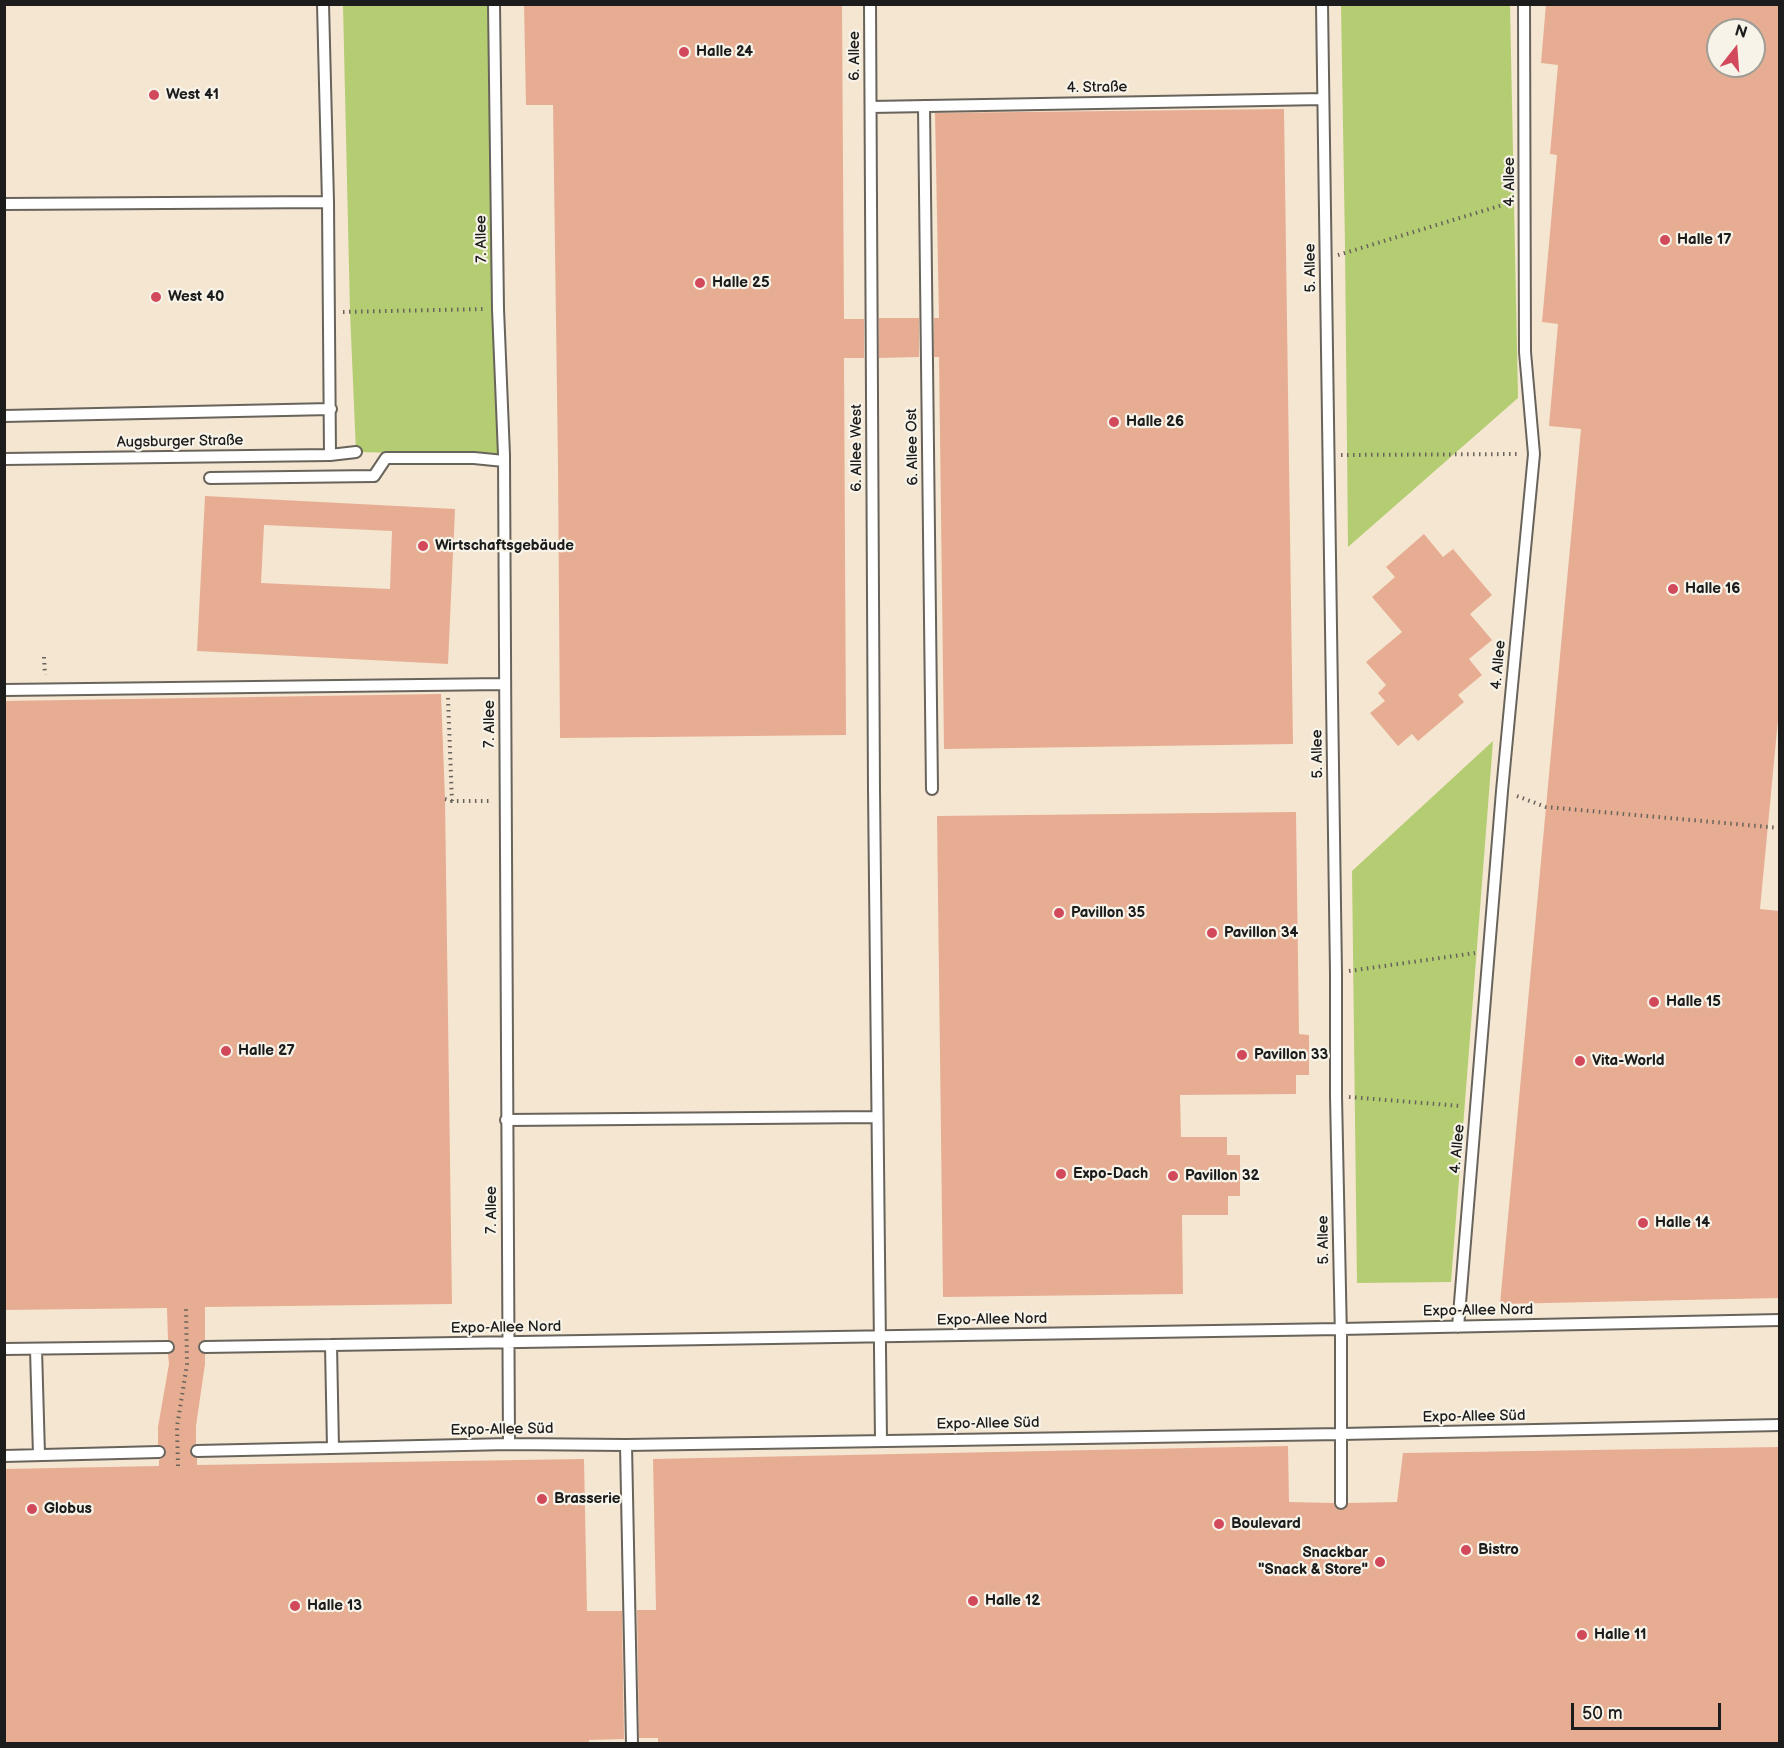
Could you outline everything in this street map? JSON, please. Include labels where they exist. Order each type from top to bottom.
[{"type":"lane","points":[[323,4],[328,202],[330,455]]},
{"type":"lane","name":"7. Allee","points":[[494,4],[498,309],[504,461],[509,1444]]},
{"type":"lane","name":"6. Allee","points":[[870,4],[871,107]]},
{"type":"lane","name":"5. Allee","points":[[1322,4],[1341,1329],[1341,1503]]},
{"type":"lane","name":"4. Allee","points":[[1458,1327],[1488,951],[1534,454],[1525,352],[1524,4]]},
{"type":"lane","name":"4. Straße","points":[[871,107],[1323,99]]},
{"type":"lane","name":"6. Allee Ost","points":[[924,106],[932,789]]},
{"type":"lane","name":"6. Allee West","points":[[871,107],[874,789],[881,1441]]},
{"type":"lane","points":[[4,204],[328,202]]},
{"type":"lane","points":[[4,416],[331,410]]},
{"type":"lane","name":"Augsburger Straße","points":[[4,459],[330,455],[356,452]]},
{"type":"lane","points":[[210,478],[374,476],[386,458],[474,458],[504,461]]},
{"type":"lane","points":[[4,690],[505,684]]},
{"type":"lane","points":[[506,1120],[877,1117]]},
{"type":"lane","name":"Expo-Allee Nord","points":[[205,1347],[1779,1320]]},
{"type":"lane","points":[[331,1345],[333,1448]]},
{"type":"lane","points":[[4,1349],[168,1347]]},
{"type":"lane","points":[[36,1349],[39,1455]]},
{"type":"lane","name":"Expo-Allee Süd","points":[[196,1451],[509,1444],[626,1445],[1779,1425]]},
{"type":"lane","points":[[626,1445],[632,1743]]},
{"type":"lane","points":[[4,1456],[159,1452]]},
{"type":"path","points":[[1326,259],[1525,198]]},
{"type":"path","points":[[329,312],[498,309]]},
{"type":"path","points":[[1329,455],[1534,454]]},
{"type":"path","points":[[447,684],[453,801]]},
{"type":"path","points":[[1502,791],[1546,807],[1779,828]]},
{"type":"path","points":[[445,799],[505,801]]},
{"type":"path","points":[[1336,973],[1488,951]]},
{"type":"path","points":[[1336,1096],[1477,1107]]},
{"type":"path","points":[[178,1466],[177,1427],[187,1364],[186,1308]]},
{"type":"green space","points":[[343,5],[494,5],[504,455],[356,452],[350,312]]},
{"type":"green space","points":[[1341,5],[1510,5],[1518,398],[1348,547],[1345,246]]},
{"type":"green space","points":[[1493,741],[1451,1282],[1357,1283],[1352,871]]},
{"type":"building","name":"Halle 25","points":[[524,4],[842,4],[844,319],[864,319],[864,358],[844,358],[846,735],[560,738],[553,105],[526,105]]},
{"type":"building","points":[[1546,4],[1779,4],[1779,720],[1760,909],[1779,911],[1779,1298],[1500,1304],[1581,429],[1549,426],[1558,324],[1542,322],[1557,155],[1550,154],[1558,65],[1541,63]]},
{"type":"building","name":"Halle 26","points":[[1284,109],[1293,744],[944,749],[939,357],[934,357],[934,318],[939,318],[935,113]]},
{"type":"building","points":[[879,318],[919,318],[919,357],[879,358]]},
{"type":"building","name":"Wirtschaftsgebäude","points":[[205,496],[455,509],[448,664],[197,651]],"holes":[[[264,525],[392,531],[390,589],[261,583]]]},
{"type":"building","points":[[1424,534],[1443,557],[1453,549],[1492,595],[1470,614],[1492,640],[1469,659],[1482,675],[1458,695],[1464,702],[1418,741],[1412,734],[1398,746],[1370,713],[1385,701],[1378,693],[1386,685],[1366,662],[1402,632],[1372,597],[1395,577],[1386,567]]},
{"type":"building","name":"Halle 27","points":[[441,694],[445,799],[452,1304],[205,1307],[205,1340],[201,1341],[198,1347],[199,1351],[205,1354],[205,1364],[196,1426],[196,1444],[191,1447],[190,1452],[193,1457],[197,1458],[197,1465],[584,1459],[587,1611],[622,1611],[624,1739],[589,1740],[589,1743],[4,1743],[4,1469],[159,1466],[159,1460],[165,1456],[166,1451],[163,1446],[158,1445],[158,1427],[169,1364],[168,1354],[172,1353],[175,1347],[174,1343],[168,1340],[167,1308],[4,1310],[4,701]]},
{"type":"building","name":"Expo-Dach","points":[[1296,812],[1299,1034],[1309,1035],[1309,1075],[1296,1075],[1296,1094],[1180,1095],[1181,1137],[1227,1137],[1227,1155],[1240,1155],[1240,1196],[1228,1196],[1228,1215],[1182,1215],[1183,1294],[943,1297],[937,816]]},
{"type":"building","points":[[1288,1446],[1289,1502],[1334,1503],[1335,1507],[1340,1510],[1345,1509],[1348,1503],[1397,1502],[1403,1453],[1779,1447],[1779,1743],[658,1743],[658,1738],[639,1738],[637,1610],[656,1610],[653,1459]]},
{"type":"place","name":"Halle 24","points":[[684,52]]},
{"type":"place","name":"West 41","points":[[154,95]]},
{"type":"place","name":"Halle 17","points":[[1665,240]]},
{"type":"place","name":"Halle 25","points":[[700,283]]},
{"type":"place","name":"West 40","points":[[156,297]]},
{"type":"place","name":"Halle 26","points":[[1114,422]]},
{"type":"place","name":"Wirtschaftsgebäude","points":[[423,546]]},
{"type":"place","name":"Halle 16","points":[[1673,589]]},
{"type":"place","name":"Pavillon 35","points":[[1059,913]]},
{"type":"place","name":"Pavillon 34","points":[[1212,933]]},
{"type":"place","name":"Halle 15","points":[[1654,1002]]},
{"type":"place","name":"Halle 27","points":[[226,1051]]},
{"type":"place","name":"Pavillon 33","points":[[1242,1055]]},
{"type":"place","name":"Vita-World","points":[[1580,1061]]},
{"type":"place","name":"Expo-Dach","points":[[1061,1174]]},
{"type":"place","name":"Pavillon 32","points":[[1173,1176]]},
{"type":"place","name":"Halle 14","points":[[1643,1223]]},
{"type":"place","name":"Brasserie","points":[[542,1499]]},
{"type":"place","name":"Globus","points":[[32,1509]]},
{"type":"place","name":"Boulevard","points":[[1219,1524]]},
{"type":"place","name":"Bistro","points":[[1466,1550]]},
{"type":"place","name":"Snackbar \"Snack & Store\"","points":[[1380,1562]]},
{"type":"place","name":"Halle 12","points":[[973,1601]]},
{"type":"place","name":"Halle 13","points":[[295,1606]]},
{"type":"place","name":"Halle 11","points":[[1582,1635]]}]
